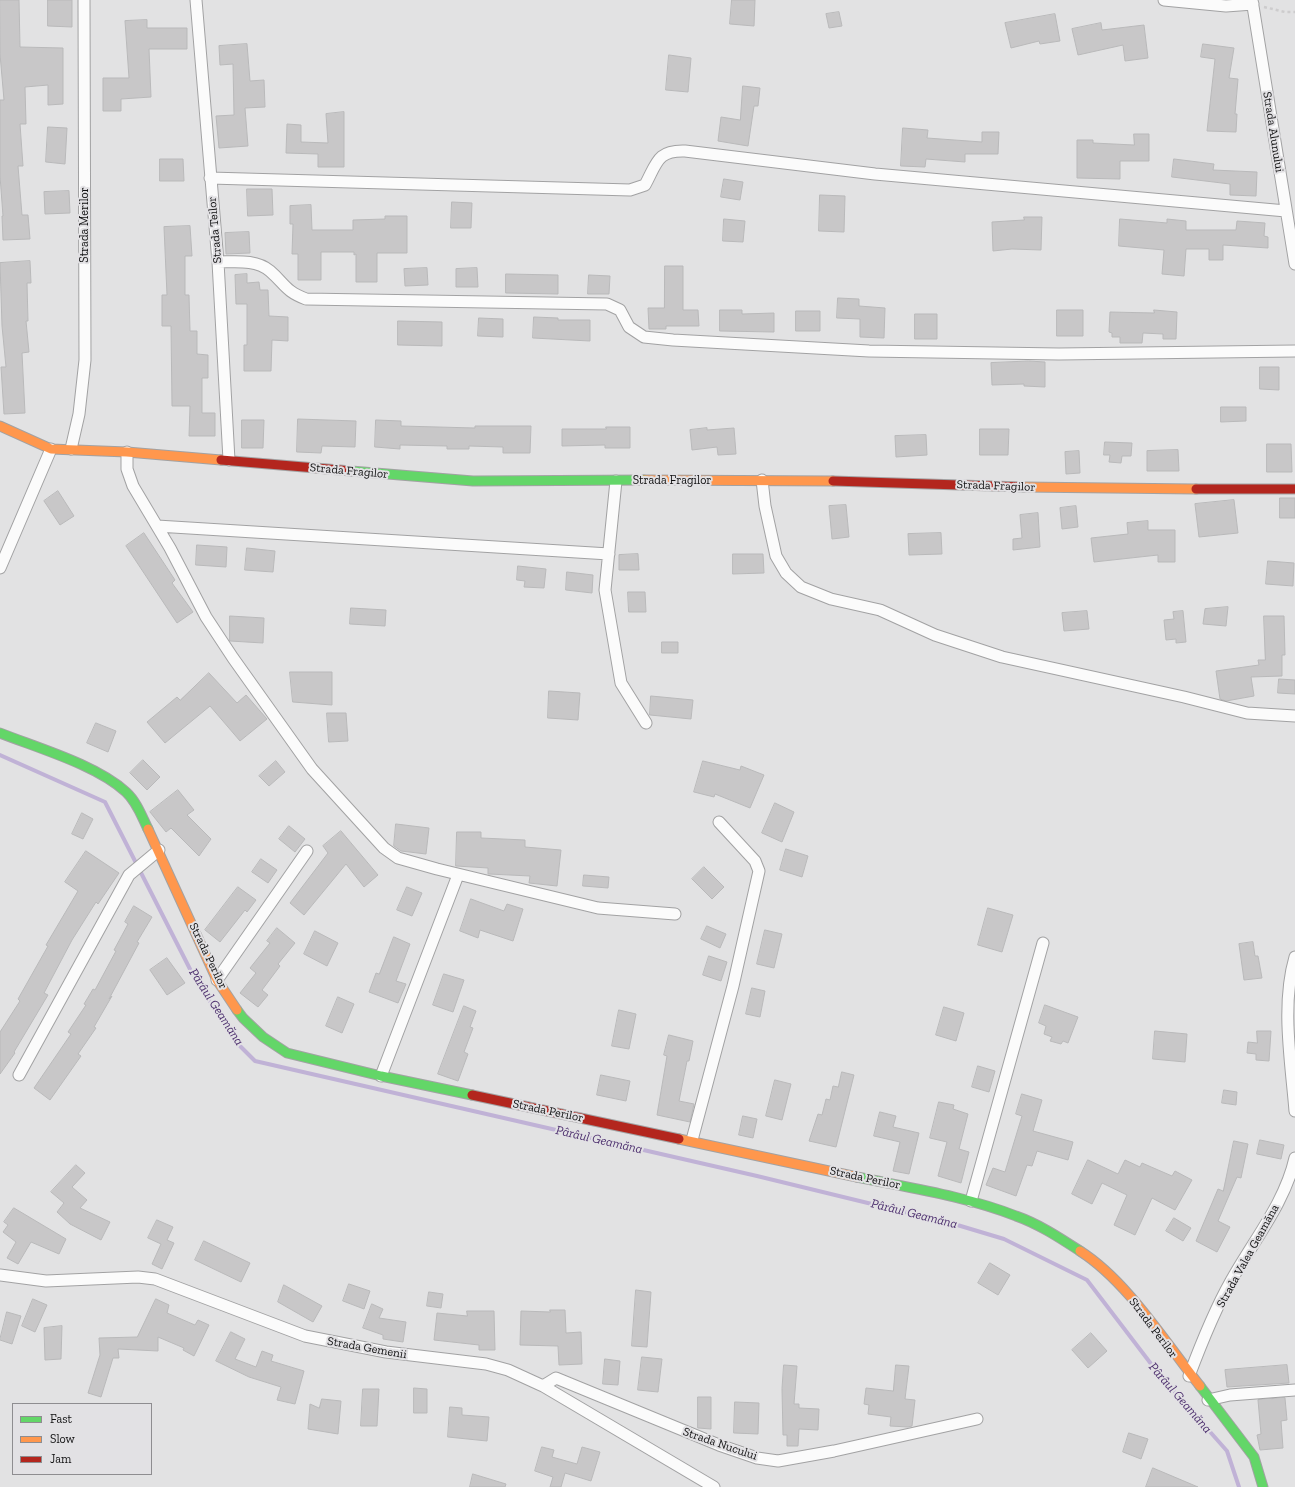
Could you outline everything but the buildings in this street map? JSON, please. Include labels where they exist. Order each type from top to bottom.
[{"type":"street","name":"Strada Merilor","points":[[71,449],[79,414],[85,360],[84,0]]},
{"type":"street","name":"Strada Teilor","points":[[196,0],[218,262],[228,460]]},
{"type":"street","points":[[1164,0],[1226,6],[1252,2]]},
{"type":"street","name":"Strada Alunului","points":[[1252,2],[1295,264]]},
{"type":"street","points":[[210,178],[630,190],[645,185],[661,156],[672,151],[686,151],[875,174],[1286,211]]},
{"type":"street","points":[[218,262],[259,265],[269,270],[283,286],[294,294],[306,299],[607,304],[620,310],[629,327],[644,337],[673,340],[869,351],[1059,354],[1295,351]]},
{"type":"street","points":[[0,426],[51,449],[0,568]]},
{"type":"street","name":"Strada Fragilor","points":[[51,449],[127,452],[473,481],[762,480],[914,482],[1057,488],[1295,488]]},
{"type":"street","points":[[127,452],[127,469],[133,486],[157,526],[210,623],[246,677],[324,784],[390,853],[398,858],[458,874],[598,908],[675,914]]},
{"type":"street","points":[[762,480],[765,506],[776,556],[786,573],[801,587],[831,599],[880,610],[934,634],[1002,657],[1184,696],[1247,713],[1295,716]]},
{"type":"street","points":[[616,481],[610,554],[605,590],[621,683],[646,723]]},
{"type":"street","points":[[157,526],[610,554]]},
{"type":"street","name":"Strada Perilor","points":[[0,733],[100,773],[127,793],[138,808],[159,850],[217,980],[243,1018],[263,1038],[286,1053],[381,1076],[692,1140],[971,1201],[1017,1216],[1056,1235],[1096,1262],[1132,1299],[1189,1376],[1254,1457],[1263,1487]]},
{"type":"street","points":[[692,1140],[733,986],[759,871],[755,860],[719,822]]},
{"type":"street","points":[[19,1075],[128,875],[159,850]]},
{"type":"street","points":[[217,980],[307,851]]},
{"type":"street","points":[[381,1076],[458,874]]},
{"type":"street","points":[[971,1201],[1043,943]]},
{"type":"street","points":[[1295,957],[1292,966],[1288,1003],[1295,1111]]},
{"type":"street","name":"Strada Valea Geamăna","points":[[1189,1376],[1201,1344],[1230,1282],[1277,1205],[1288,1181],[1295,1158]]},
{"type":"street","name":"Strada Gemenii","points":[[0,1275],[46,1281],[138,1276],[155,1279],[305,1336],[386,1352],[486,1364],[508,1370],[543,1386],[714,1487]]},
{"type":"street","name":"Strada Nucului","points":[[543,1386],[556,1378],[719,1445],[757,1458],[778,1461],[834,1451],[977,1419]]},
{"type":"street","points":[[1208,1400],[1230,1395],[1295,1390]]},
{"type":"path","points":[[1252,2],[1285,12],[1295,12]]},
{"type":"waterway","name":"Pârâul Geamăna","points":[[0,755],[105,802],[193,975],[237,1043],[255,1061],[757,1176],[954,1224],[1004,1239],[1087,1280],[1158,1373],[1227,1451],[1239,1487]]},
{"type":"traffic: fast","points":[[351,471],[473,481],[644,480]]},
{"type":"traffic: fast","points":[[0,733],[83,765],[114,782],[133,800],[148,829]]},
{"type":"traffic: fast","points":[[237,1010],[243,1018],[263,1037],[287,1053],[381,1076],[472,1095]]},
{"type":"traffic: fast","points":[[857,1177],[937,1193],[997,1209],[1033,1223],[1080,1251]]},
{"type":"traffic: fast","points":[[1200,1386],[1254,1457],[1263,1487]]},
{"type":"traffic: slow","points":[[0,426],[51,449],[127,452],[221,460]]},
{"type":"traffic: slow","points":[[644,480],[833,481]]},
{"type":"traffic: slow","points":[[1023,487],[1196,489]]},
{"type":"traffic: slow","points":[[148,829],[217,980],[237,1010]]},
{"type":"traffic: slow","points":[[679,1139],[857,1177]]},
{"type":"traffic: slow","points":[[1080,1251],[1114,1279],[1129,1295],[1200,1386]]},
{"type":"traffic: jam","points":[[221,460],[351,471]]},
{"type":"traffic: jam","points":[[833,481],[1023,487]]},
{"type":"traffic: jam","points":[[1196,489],[1295,489]]},
{"type":"traffic: jam","points":[[472,1095],[679,1139]]}]
